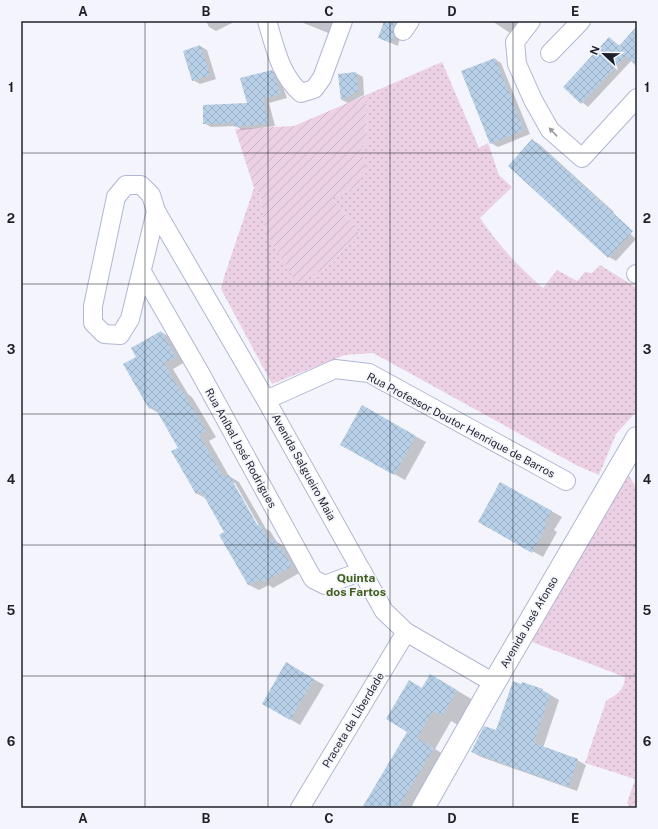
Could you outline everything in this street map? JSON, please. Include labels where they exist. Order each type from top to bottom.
[{"type":"street","points":[[267,21],[282,68],[292,86],[301,93],[314,89],[322,78],[343,21]]},
{"type":"street","points":[[531,21],[515,42],[517,64],[533,100],[550,130],[582,158],[637,98]]},
{"type":"street","points":[[550,53],[581,21]]},
{"type":"street","name":"Avenida Salgueiro Maia","points":[[156,211],[130,319],[120,335],[104,334],[93,323],[93,306],[116,197],[126,185],[141,185],[151,195],[156,211],[266,400],[384,611],[406,632],[494,683]]},
{"type":"street","name":"Rua Aníbal José Rodrigues","points":[[142,272],[314,578],[325,584],[362,571]]},
{"type":"street","name":"Rua Professor Doutor Henrique de Barros","points":[[266,400],[335,369],[369,373],[566,481]]},
{"type":"street","name":"Avenida José Afonso","points":[[423,808],[637,438]]},
{"type":"street","name":"Praceta da Liberdade","points":[[300,808],[406,632]]},
{"type":"shaded area","points":[[442,62],[479,148],[488,143],[499,175],[512,187],[480,218],[517,264],[543,288],[557,270],[577,281],[585,272],[592,273],[600,265],[637,288],[637,411],[616,434],[599,475],[576,465],[373,353],[345,355],[272,384],[221,289],[254,188],[260,194],[265,231],[332,264],[348,243],[360,234],[332,198],[355,187],[360,147],[367,142],[366,95]]},
{"type":"shaded area","points":[[366,95],[367,142],[360,147],[367,171],[355,187],[332,198],[360,234],[354,242],[348,243],[332,264],[297,284],[265,231],[260,194],[254,188],[235,129],[294,126]]},
{"type":"shaded area","points":[[627,472],[637,489],[637,808],[630,808],[627,803],[635,779],[585,763],[606,701],[617,694],[621,689],[625,677],[532,642]]},
{"type":"building","points":[[384,21],[397,21],[393,30],[394,35],[391,43],[378,38]]},
{"type":"building","points":[[637,26],[637,67],[626,56],[581,104],[563,87],[609,37],[619,46]]},
{"type":"building","points":[[200,45],[210,75],[192,81],[183,51]]},
{"type":"building","points":[[495,58],[524,130],[490,144],[461,71]]},
{"type":"building","points":[[272,70],[281,94],[263,99],[269,123],[234,127],[234,123],[203,124],[203,105],[247,103],[240,78]]},
{"type":"building","points":[[356,72],[358,91],[341,100],[338,74]]},
{"type":"building","points":[[532,139],[633,231],[608,258],[508,166]]},
{"type":"building","points":[[161,331],[176,357],[164,363],[206,431],[199,435],[224,478],[229,475],[258,526],[260,524],[270,541],[274,539],[292,566],[262,583],[260,579],[248,585],[219,535],[224,532],[201,491],[196,494],[171,451],[178,448],[154,406],[149,409],[123,364],[136,357],[131,348]]},
{"type":"building","points":[[362,405],[416,436],[394,475],[340,445]]},
{"type":"building","points":[[500,482],[552,511],[544,524],[547,525],[532,553],[478,522]]},
{"type":"building","points":[[286,662],[314,679],[290,720],[262,704]]},
{"type":"building","points":[[430,674],[457,690],[442,716],[433,711],[417,738],[434,748],[398,808],[362,808],[407,732],[386,719],[409,680],[422,688]]},
{"type":"building","points":[[513,681],[521,684],[522,682],[543,689],[542,691],[550,694],[534,743],[578,759],[568,787],[471,752],[484,726],[496,730]]},
{"type":"district","name":"Quinta dos Fartos","points":[[356,585]]}]
